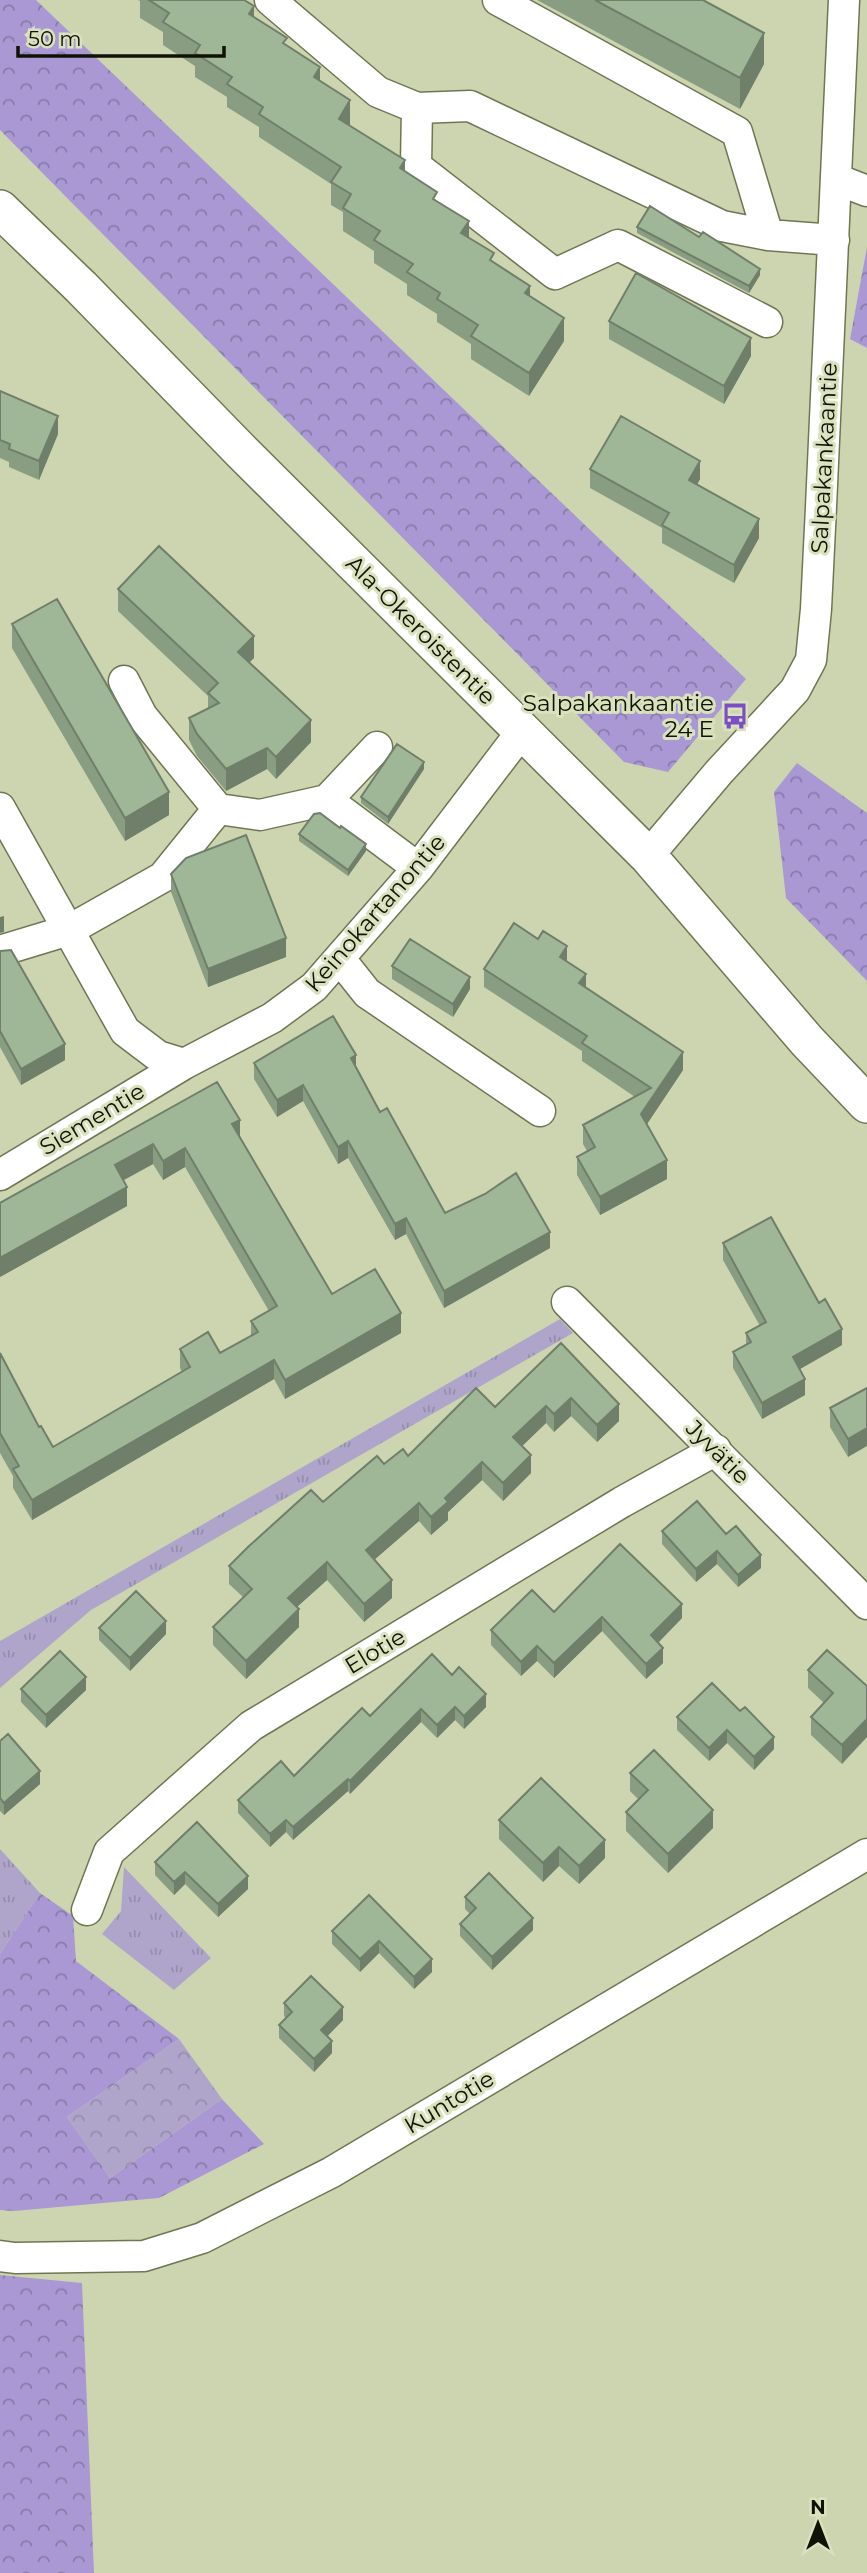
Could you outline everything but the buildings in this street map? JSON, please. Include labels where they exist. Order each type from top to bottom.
[{"type":"main road","name":"Ala-Okeroistentie","points":[[0,193],[81,287]]},
{"type":"main road","name":"Ala-Okeroistentie","points":[[0,209],[648,856],[807,1041],[867,1104]]},
{"type":"street","points":[[270,0],[378,92],[417,108],[470,106],[722,226],[768,235],[834,240]]},
{"type":"street","points":[[498,0],[737,132],[768,235]]},
{"type":"street","name":"Salpakankaantie","points":[[648,856],[719,772],[795,690],[811,660],[816,609],[844,0]]},
{"type":"street","points":[[417,108],[416,166],[555,274],[618,245],[767,322]]},
{"type":"street","points":[[836,179],[867,191]]},
{"type":"street","points":[[124,681],[142,716],[218,809],[260,814],[327,800],[377,747]]},
{"type":"street","name":"Keinokartanontie","points":[[184,1064],[272,1018],[314,987],[418,868],[523,730]]},
{"type":"street","points":[[327,800],[418,868]]},
{"type":"street","points":[[0,808],[125,1031],[158,1056],[184,1064]]},
{"type":"street","points":[[0,951],[69,930],[163,877],[218,809]]},
{"type":"street","points":[[340,959],[368,993],[540,1111]]},
{"type":"street","name":"Siementie","points":[[0,1175],[184,1064]]},
{"type":"street","name":"Jyvätie","points":[[567,1303],[867,1604]]},
{"type":"street","name":"Elotie","points":[[87,1910],[109,1852],[251,1726],[622,1502],[716,1450]]},
{"type":"street","name":"Kuntotie","points":[[0,2256],[144,2256],[202,2238],[332,2172],[867,1854]]},
{"type":"green space","points":[[0,0],[36,0],[746,679],[668,772],[624,762],[0,130]]},
{"type":"green space","points":[[867,247],[867,348],[850,339]]},
{"type":"green space","points":[[797,763],[867,813],[867,981],[786,898],[774,792]]},
{"type":"green space","points":[[560,1319],[573,1333],[91,1610],[0,1688],[0,1641]]},
{"type":"green space","points":[[0,1849],[40,1893],[0,1954]]},
{"type":"green space","points":[[124,1867],[211,1958],[174,1990],[102,1934],[121,1911]]},
{"type":"green space","points":[[40,1893],[73,1916],[76,1961],[179,2039],[67,2117],[110,2178],[222,2099],[264,2144],[159,2198],[0,2210],[0,1954]]},
{"type":"green space","points":[[179,2039],[222,2099],[110,2178],[67,2117]]},
{"type":"green space","points":[[0,2275],[82,2283],[94,2573],[0,2573]]},
{"type":"place","name":"Salpakankaantie 24 E","points":[[735,716]]}]
